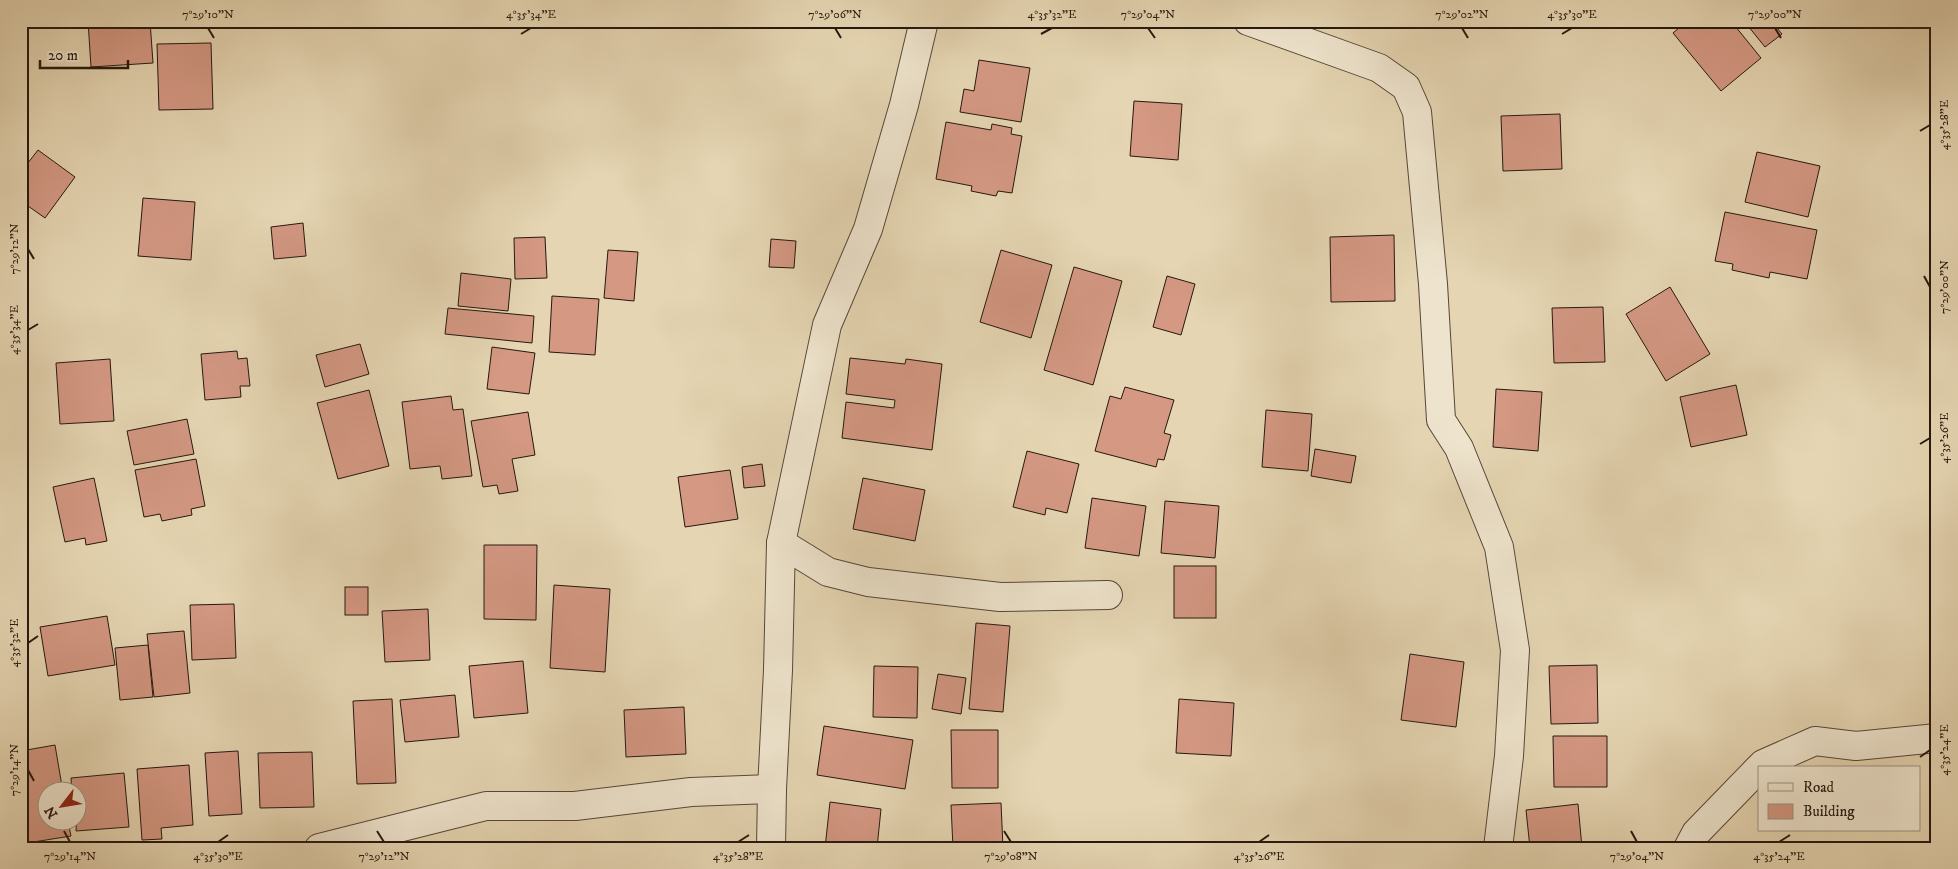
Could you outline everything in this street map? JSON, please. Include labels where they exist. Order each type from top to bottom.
[{"type":"street","points":[[771,848],[781,543],[827,325],[868,230],[904,105],[924,21]]},
{"type":"street","points":[[1248,21],[1379,68],[1406,87],[1417,112],[1433,284],[1441,420],[1459,448],[1499,547],[1515,650],[1509,756],[1498,848]]},
{"type":"street","points":[[781,543],[828,572],[868,582],[1000,597],[1108,595]]},
{"type":"street","points":[[1762,766],[1815,741],[1856,746],[1937,738]]},
{"type":"street","points":[[1688,848],[1696,833],[1758,770]]},
{"type":"street","points":[[319,848],[486,806],[575,806],[690,792],[772,789]]},
{"type":"building","points":[[88,21],[150,21],[153,63],[91,67]]},
{"type":"building","points":[[1687,21],[1731,21],[1761,58],[1721,91],[1673,33]]},
{"type":"building","points":[[1744,21],[1785,21],[1777,28],[1782,34],[1765,47]]},
{"type":"building","points":[[211,43],[213,109],[159,110],[157,44]]},
{"type":"building","points":[[979,60],[1030,68],[1021,122],[960,112],[964,89],[974,91]]},
{"type":"building","points":[[1134,101],[1182,104],[1178,160],[1130,156]]},
{"type":"building","points":[[1560,114],[1562,169],[1503,171],[1501,116]]},
{"type":"building","points":[[946,122],[991,130],[992,124],[1012,128],[1011,134],[1022,136],[1012,193],[998,191],[996,196],[971,191],[972,186],[936,179]]},
{"type":"building","points":[[38,150],[75,177],[45,218],[21,201],[21,172]]},
{"type":"building","points":[[1757,152],[1820,166],[1808,217],[1745,202]]},
{"type":"building","points":[[143,198],[195,202],[191,260],[138,256]]},
{"type":"building","points":[[1725,212],[1817,230],[1807,279],[1770,272],[1769,278],[1732,270],[1733,264],[1715,261]]},
{"type":"building","points":[[303,223],[306,256],[274,259],[271,227]]},
{"type":"building","points":[[1394,235],[1395,301],[1331,302],[1330,237]]},
{"type":"building","points":[[545,237],[547,278],[515,279],[514,238]]},
{"type":"building","points":[[771,239],[796,241],[794,268],[769,267]]},
{"type":"building","points":[[608,250],[638,252],[634,301],[604,298]]},
{"type":"building","points":[[1001,250],[1052,265],[1031,338],[980,322]]},
{"type":"building","points":[[1074,267],[1122,281],[1093,385],[1044,370]]},
{"type":"building","points":[[461,273],[511,279],[508,311],[458,306]]},
{"type":"building","points":[[1167,276],[1195,284],[1181,335],[1153,327]]},
{"type":"building","points":[[1670,287],[1710,354],[1666,381],[1626,314]]},
{"type":"building","points":[[552,296],[599,299],[595,355],[549,352]]},
{"type":"building","points":[[1603,307],[1605,362],[1554,363],[1552,308]]},
{"type":"building","points":[[448,308],[534,316],[532,343],[445,334]]},
{"type":"building","points":[[360,344],[369,374],[325,387],[316,355]]},
{"type":"building","points":[[492,347],[535,353],[529,394],[487,389]]},
{"type":"building","points":[[237,351],[238,359],[247,358],[250,386],[240,386],[241,397],[205,400],[201,354]]},
{"type":"building","points":[[850,358],[905,364],[906,359],[942,364],[932,450],[842,438],[846,402],[894,408],[895,400],[846,394]]},
{"type":"building","points":[[110,359],[114,421],[60,424],[56,363]]},
{"type":"building","points":[[1736,385],[1747,435],[1691,447],[1680,397]]},
{"type":"building","points":[[1125,387],[1174,400],[1164,433],[1171,435],[1164,460],[1158,459],[1156,467],[1095,451],[1110,396],[1121,399]]},
{"type":"building","points":[[1496,389],[1542,392],[1538,451],[1493,447]]},
{"type":"building","points":[[369,390],[389,466],[338,479],[317,403]]},
{"type":"building","points":[[451,396],[453,410],[463,409],[472,476],[442,479],[440,466],[410,469],[402,402]]},
{"type":"building","points":[[1266,410],[1312,414],[1308,471],[1262,467]]},
{"type":"building","points":[[528,412],[535,455],[512,459],[518,491],[499,494],[497,485],[483,487],[471,421]]},
{"type":"building","points":[[187,419],[194,454],[134,465],[127,431]]},
{"type":"building","points":[[1315,449],[1356,456],[1351,483],[1311,476]]},
{"type":"building","points":[[1027,451],[1079,464],[1067,513],[1046,508],[1045,515],[1013,507]]},
{"type":"building","points":[[196,459],[205,506],[191,509],[192,515],[162,521],[160,514],[144,517],[135,470]]},
{"type":"building","points":[[762,464],[765,486],[744,488],[742,467]]},
{"type":"building","points":[[730,470],[738,519],[685,527],[678,477]]},
{"type":"building","points":[[94,478],[107,541],[86,545],[85,538],[65,542],[53,487]]},
{"type":"building","points":[[863,478],[925,490],[915,541],[853,529]]},
{"type":"building","points":[[1092,498],[1146,506],[1139,556],[1085,548]]},
{"type":"building","points":[[1165,501],[1219,506],[1215,558],[1161,553]]},
{"type":"building","points":[[484,545],[537,545],[536,620],[484,619]]},
{"type":"building","points":[[1174,566],[1216,566],[1216,618],[1174,618]]},
{"type":"building","points":[[554,585],[610,589],[605,672],[550,668]]},
{"type":"building","points":[[345,587],[368,587],[368,615],[345,615]]},
{"type":"building","points":[[234,604],[236,658],[192,660],[190,605]]},
{"type":"building","points":[[428,609],[430,660],[385,662],[382,611]]},
{"type":"building","points":[[107,616],[115,665],[48,676],[40,627]]},
{"type":"building","points":[[976,623],[1010,626],[1003,712],[969,709]]},
{"type":"building","points":[[184,631],[190,693],[154,697],[147,634]]},
{"type":"building","points":[[148,645],[153,697],[120,700],[115,648]]},
{"type":"building","points":[[1410,654],[1464,662],[1456,727],[1401,720]]},
{"type":"building","points":[[523,661],[528,713],[474,718],[469,666]]},
{"type":"building","points":[[1597,665],[1598,723],[1551,724],[1549,666]]},
{"type":"building","points":[[874,666],[918,667],[917,718],[873,717]]},
{"type":"building","points":[[938,674],[966,678],[961,714],[932,709]]},
{"type":"building","points":[[455,695],[459,737],[405,742],[400,700]]},
{"type":"building","points":[[392,699],[396,783],[357,784],[353,701]]},
{"type":"building","points":[[1179,699],[1234,703],[1231,756],[1176,753]]},
{"type":"building","points":[[684,707],[686,754],[626,757],[624,710]]},
{"type":"building","points":[[824,726],[913,740],[905,789],[817,775]]},
{"type":"building","points":[[951,730],[998,730],[998,788],[952,788]]},
{"type":"building","points":[[1553,736],[1607,736],[1607,787],[1554,787]]},
{"type":"building","points":[[55,745],[61,782],[38,782],[38,832],[70,832],[71,836],[21,844],[21,751]]},
{"type":"building","points":[[238,751],[242,814],[209,816],[205,753]]},
{"type":"building","points":[[312,752],[314,807],[260,808],[258,753]]},
{"type":"building","points":[[189,765],[193,825],[161,828],[162,839],[142,840],[137,769]]},
{"type":"building","points":[[124,773],[129,827],[88,830],[88,782],[71,782],[71,778]]},
{"type":"building","points":[[830,802],[881,809],[877,848],[825,848]]},
{"type":"building","points":[[1001,803],[1003,848],[953,848],[951,805]]},
{"type":"building","points":[[1578,804],[1582,848],[1530,848],[1526,810]]},
{"type":"building","points":[[639,843],[639,848],[597,848],[597,844]]}]
